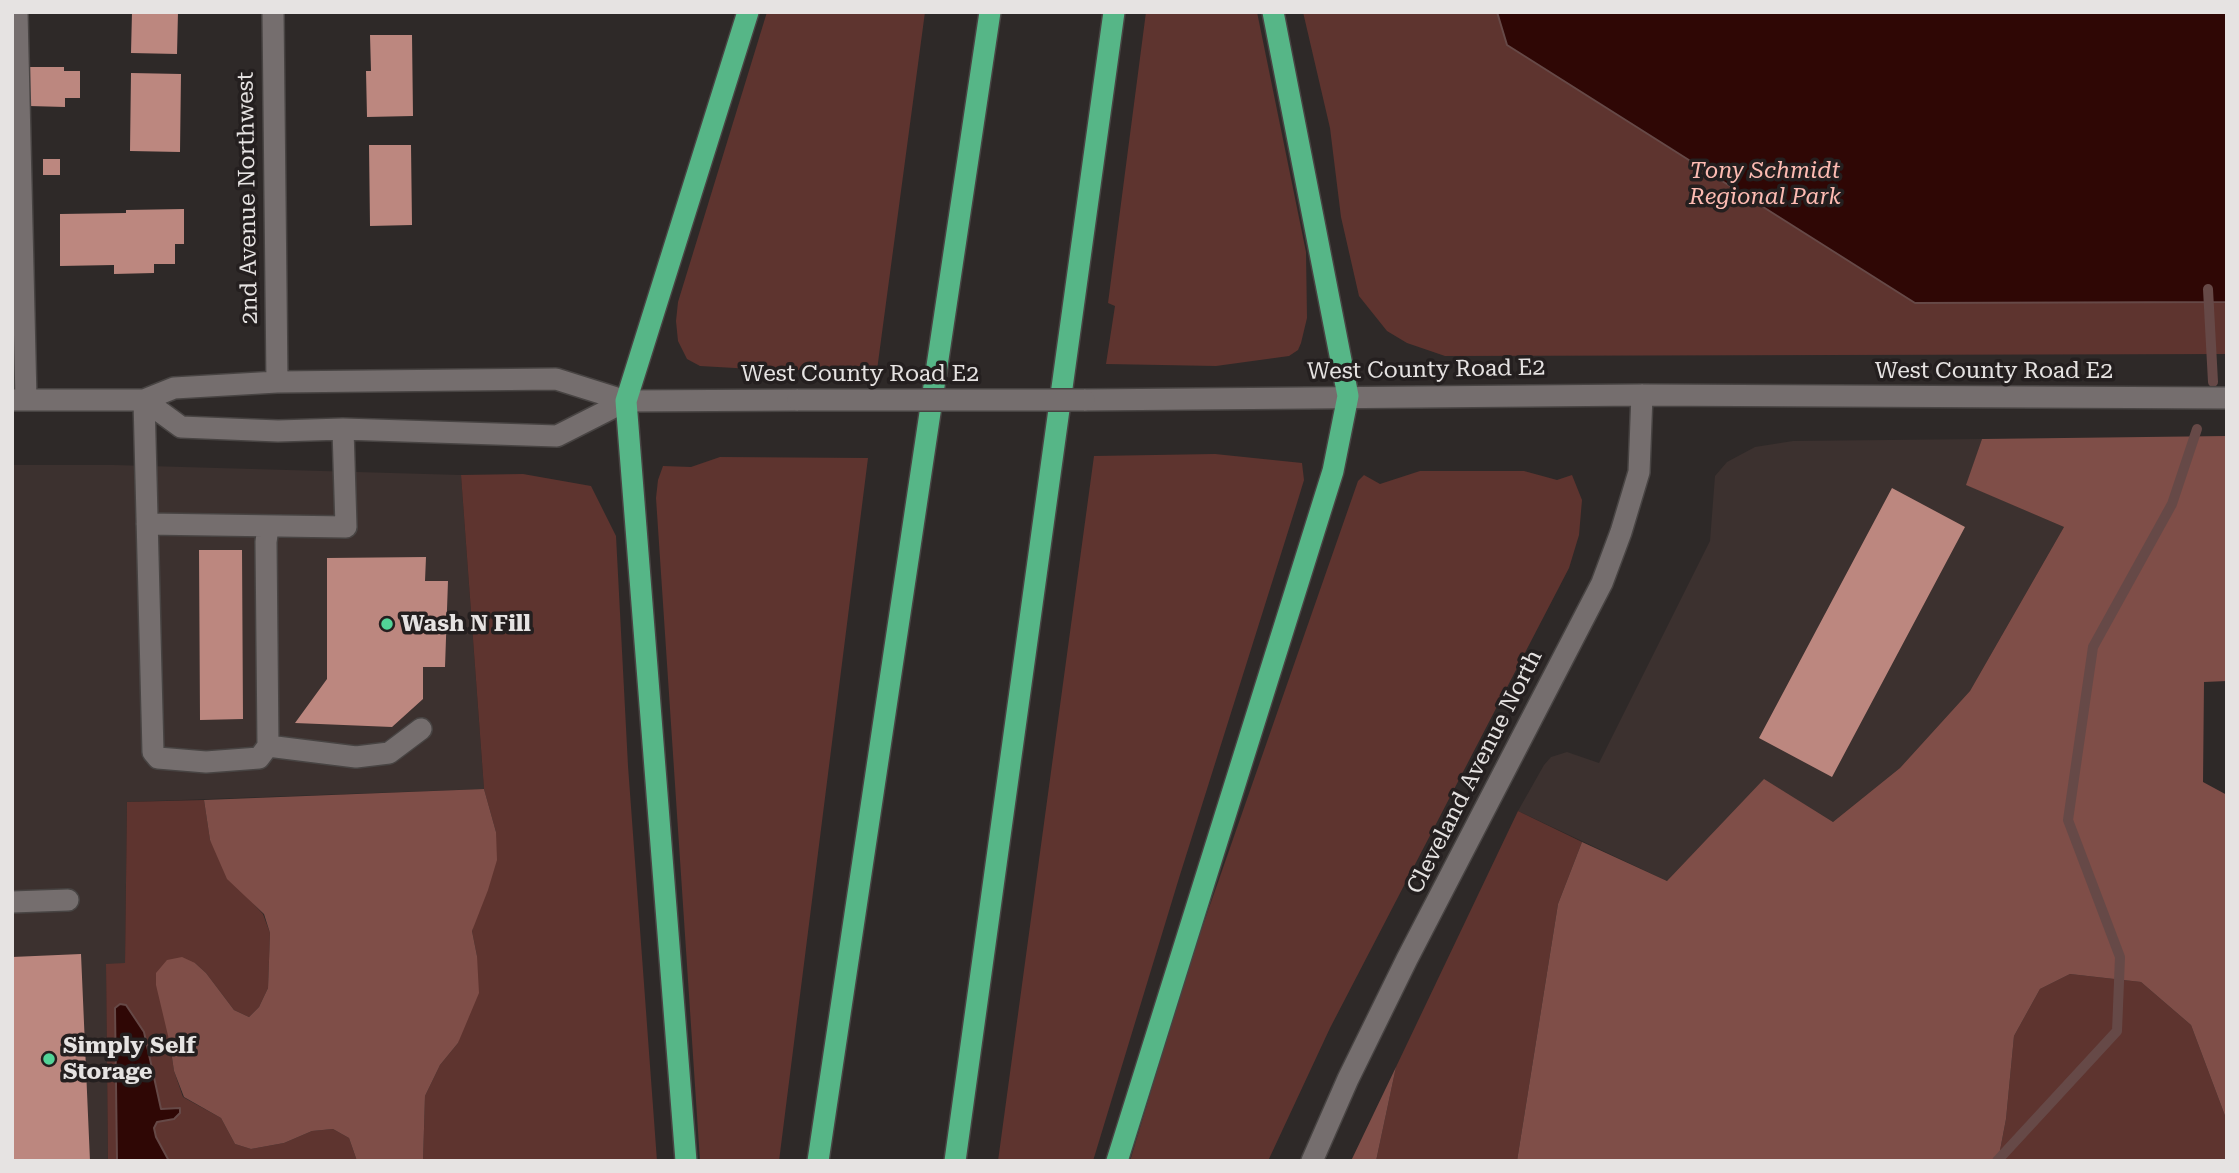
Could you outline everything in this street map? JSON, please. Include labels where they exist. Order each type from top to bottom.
[{"type":"highway","points":[[686,1161],[626,401],[748,12]]},
{"type":"highway","points":[[818,1161],[990,12]]},
{"type":"highway","points":[[955,1161],[1114,12]]},
{"type":"highway","points":[[1117,1161],[1333,471],[1348,396],[1273,12]]},
{"type":"street","points":[[17,12],[19,400]]},
{"type":"street","name":"2nd Avenue Northwest","points":[[272,12],[277,382]]},
{"type":"street","name":"West County Road E2","points":[[19,400],[144,400],[174,388],[277,382],[556,379],[626,401],[1208,400],[1348,396],[1642,395],[2227,398]]},
{"type":"street","name":"Cleveland Avenue North","points":[[1312,1161],[1348,1079],[1407,959],[1602,583],[1639,472],[1642,395]]},
{"type":"street","points":[[144,400],[153,752],[158,758],[206,762],[259,758],[268,746],[265,542],[268,527]]},
{"type":"street","name":"West County Road E2","points":[[144,400],[181,427],[557,436],[626,401]]},
{"type":"street","points":[[147,524],[346,527],[343,429]]},
{"type":"street","points":[[268,746],[356,757],[389,753],[421,729]]},
{"type":"street","points":[[12,902],[68,900]]},
{"type":"shaded area","points":[[1497,12],[2227,12],[2227,302],[1915,303],[1507,45]]},
{"type":"shaded area","points":[[2227,436],[2227,681],[2204,682],[2203,782],[2227,795],[2227,1121],[2191,1025],[2141,982],[2070,974],[2040,989],[2014,1036],[2006,1119],[1998,1161],[1517,1161],[1558,904],[1582,842],[1667,881],[1764,779],[1833,822],[1900,768],[1970,691],[2064,527],[1966,485],[1982,439]]},
{"type":"shaded area","points":[[1982,439],[1967,485],[2064,527],[1970,691],[1900,768],[1833,822],[1764,780],[1667,881],[1518,811],[1551,757],[1567,752],[1599,763],[1710,541],[1715,476],[1727,462],[1755,447],[1793,441]]},
{"type":"shaded area","points":[[12,465],[114,465],[461,475],[484,789],[127,802],[125,964],[106,964],[108,1161],[12,1161]]},
{"type":"shaded area","points":[[484,789],[496,832],[497,860],[472,931],[477,956],[479,993],[458,1043],[440,1065],[425,1096],[423,1161],[357,1161],[349,1138],[333,1129],[312,1131],[284,1143],[251,1149],[235,1144],[221,1118],[184,1097],[174,1071],[156,985],[156,973],[167,960],[182,957],[195,963],[206,973],[234,1010],[249,1017],[259,1007],[268,988],[270,933],[264,914],[227,879],[210,840],[204,800]]},
{"type":"shaded area","points":[[120,1004],[126,1005],[144,1032],[161,1109],[180,1108],[180,1113],[174,1119],[157,1122],[154,1128],[169,1161],[117,1161],[115,1008]]},
{"type":"shaded area","points":[[1396,1067],[1376,1161],[1351,1161]]},
{"type":"green space","points":[[767,12],[925,12],[877,370],[770,370],[700,366],[687,359],[678,341],[678,302]]},
{"type":"green space","points":[[1146,12],[1257,12],[1306,252],[1307,318],[1298,350],[1289,356],[1216,366],[1106,364],[1115,306],[1108,303]]},
{"type":"green space","name":"Tony Schmidt Regional Park","points":[[1303,12],[2227,12],[2227,354],[1445,356],[1407,343],[1387,331],[1359,296],[1341,217],[1330,128]]},
{"type":"green space","points":[[1215,454],[1302,463],[1304,480],[1297,503],[1093,1161],[998,1161],[1094,456]]},
{"type":"green space","points":[[720,457],[868,458],[779,1161],[700,1161],[656,498],[663,466],[691,467]]},
{"type":"green space","points":[[1420,471],[1524,471],[1557,480],[1572,475],[1582,500],[1579,535],[1569,568],[1330,1028],[1268,1161],[1130,1161],[1187,971],[1358,481],[1364,475],[1380,484]]},
{"type":"green space","points":[[523,474],[591,486],[616,536],[628,766],[657,1161],[423,1161],[425,1096],[440,1065],[458,1043],[477,956],[472,931],[496,832],[484,789],[461,475]]},
{"type":"green space","points":[[204,800],[210,840],[247,897],[263,914],[270,933],[268,988],[259,1007],[249,1017],[234,1010],[195,963],[170,1044],[174,1071],[183,1097],[221,1118],[235,1144],[251,1149],[284,1143],[312,1131],[333,1129],[349,1138],[357,1161],[169,1161],[154,1128],[157,1122],[174,1119],[180,1108],[161,1110],[144,1032],[120,1004],[115,1008],[117,1161],[108,1161],[106,964],[125,963],[127,802]]},
{"type":"green space","points":[[1518,811],[1582,842],[1558,904],[1517,1161],[1376,1161],[1396,1067]]},
{"type":"green space","points":[[2070,974],[2141,982],[2191,1025],[2227,1121],[2227,1161],[1998,1161],[2006,1119],[2014,1036],[2040,989]]},
{"type":"building","points":[[132,12],[178,12],[177,54],[131,53]]},
{"type":"building","points":[[370,35],[412,35],[413,116],[367,117],[366,71],[371,71]]},
{"type":"building","points":[[29,67],[64,67],[64,71],[80,71],[80,98],[65,98],[65,107],[29,106]]},
{"type":"building","points":[[131,73],[181,74],[180,152],[130,151]]},
{"type":"building","points":[[369,145],[411,145],[412,225],[370,226]]},
{"type":"building","points":[[43,159],[60,159],[60,175],[43,175]]},
{"type":"building","points":[[184,209],[184,244],[175,244],[175,264],[154,264],[154,273],[114,274],[114,265],[60,266],[60,214]]},
{"type":"building","points":[[1892,488],[1965,527],[1832,777],[1759,738]]},
{"type":"building","points":[[199,550],[242,550],[243,719],[200,720]]},
{"type":"building","name":"Wash N Fill","points":[[426,557],[425,581],[448,581],[445,667],[423,667],[423,699],[392,727],[295,723],[327,679],[327,558]]},
{"type":"building","name":"Simply Self Storage","points":[[81,954],[90,1161],[12,1161],[12,957]]},
{"type":"waterway","points":[[2208,289],[2213,382]]},
{"type":"waterway","points":[[1997,1161],[2117,1031],[2120,957],[2068,820],[2093,647],[2172,504],[2197,429]]},
{"type":"place","name":"Wash N Fill","points":[[387,624]]},
{"type":"place","name":"Simply Self Storage","points":[[49,1059]]}]
